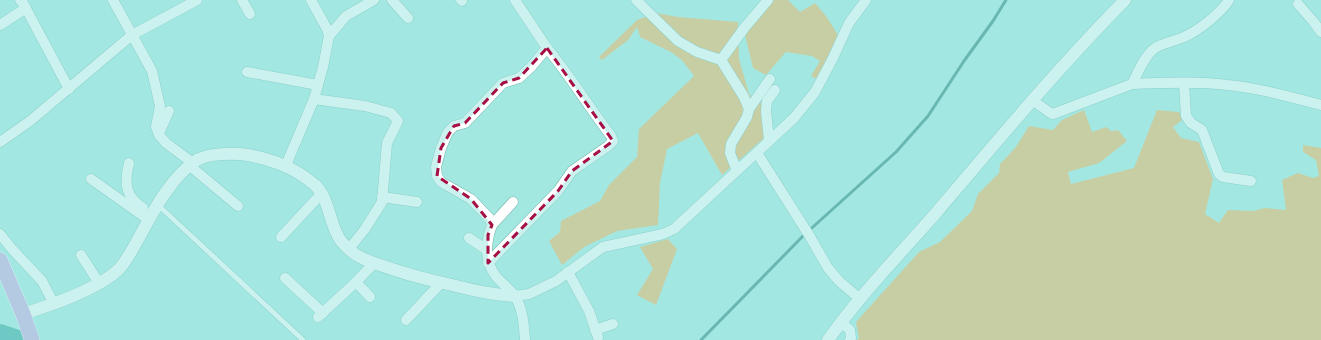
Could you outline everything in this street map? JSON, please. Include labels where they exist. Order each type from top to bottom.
[{"type":"main road","points":[[0,260],[32,340]]},
{"type":"street","points":[[113,0],[152,71],[160,106],[156,127],[158,135],[238,206]]},
{"type":"street","points":[[0,142],[30,121],[132,35],[197,0]]},
{"type":"street","points":[[242,0],[250,14]]},
{"type":"street","points":[[311,0],[327,29],[329,36]]},
{"type":"street","points":[[286,165],[314,98],[329,36],[346,16],[374,0]]},
{"type":"street","points":[[392,0],[408,18]]},
{"type":"street","points":[[488,263],[558,191],[572,171],[613,141],[611,136],[547,48],[515,0]]},
{"type":"street","points":[[636,0],[678,40],[697,52],[721,60],[744,97],[748,110],[747,117],[731,144],[730,153],[737,171]]},
{"type":"street","points":[[721,60],[744,27],[768,0]]},
{"type":"street","points":[[24,318],[99,283],[118,270],[128,257],[153,213],[170,187],[192,164],[198,160],[215,155],[241,154],[257,157],[286,165],[307,178],[322,193],[340,239],[359,257],[410,275],[495,295],[515,296],[529,294],[556,281],[603,247],[663,234],[674,229],[794,118],[815,92],[833,58],[849,22],[866,0]]},
{"type":"street","points":[[828,340],[860,299],[1032,100],[1091,34],[1125,0]]},
{"type":"street","points":[[1132,84],[1148,55],[1156,48],[1186,37],[1215,16],[1229,0]]},
{"type":"street","points":[[1297,1],[1321,32]]},
{"type":"street","points":[[0,25],[23,4],[69,88]]},
{"type":"street","points":[[492,225],[490,219],[471,199],[441,182],[437,176],[436,167],[441,148],[448,132],[454,126],[465,123],[504,83],[519,78],[531,67],[547,48]]},
{"type":"street","points":[[247,72],[318,85]]},
{"type":"street","points":[[748,110],[770,79]]},
{"type":"street","points":[[1032,100],[1052,114],[1132,84],[1184,83],[1226,84],[1262,90],[1321,105]]},
{"type":"street","points":[[1184,83],[1186,116],[1191,123],[1202,130],[1219,174],[1224,177],[1251,181]]},
{"type":"street","points":[[769,140],[766,111],[767,101],[775,90]]},
{"type":"street","points":[[314,98],[372,108],[391,113],[398,120],[387,143],[382,202],[365,230],[349,249]]},
{"type":"street","points":[[158,135],[169,111]]},
{"type":"street","points":[[757,152],[808,232],[828,268],[838,281],[860,299]]},
{"type":"street","points":[[129,163],[126,177],[128,194],[134,202],[153,213]]},
{"type":"street","points":[[91,179],[153,213]]},
{"type":"street","points":[[281,237],[322,193]]},
{"type":"street","points":[[382,197],[417,202]]},
{"type":"street","points":[[513,202],[492,225],[488,235],[488,263],[495,275],[515,296],[523,319],[525,340]]},
{"type":"street","points":[[0,234],[42,281],[54,304]]},
{"type":"street","points":[[470,238],[487,250]]},
{"type":"street","points":[[81,255],[99,283]]},
{"type":"street","points":[[285,278],[321,315],[374,263]]},
{"type":"street","points":[[568,272],[589,312],[596,333],[613,324]]},
{"type":"street","points":[[356,282],[370,296]]},
{"type":"street","points":[[406,320],[441,283]]},
{"type":"street","points":[[841,322],[850,330],[850,340]]},
{"type":"lane","points":[[153,213],[303,340]]},
{"type":"highlighted area","points":[[547,48],[613,141],[572,171],[558,191],[488,263],[488,235],[492,225],[471,199],[437,176],[441,148],[454,126],[465,123],[503,83],[519,78]]},
{"type":"shaded area","points":[[774,0],[788,0],[800,12],[815,3],[826,16],[838,35],[817,79],[811,76],[820,61],[812,56],[786,52],[766,75],[753,68],[745,35]]},
{"type":"shaded area","points":[[656,13],[678,17],[738,22],[739,59],[749,94],[761,103],[764,138],[722,175],[698,133],[667,149],[660,183],[658,225],[617,231],[584,247],[562,265],[549,241],[560,232],[561,221],[600,201],[609,185],[637,157],[639,129],[694,76],[682,60],[671,52],[640,37],[637,27],[628,40],[602,60],[599,57],[637,20]]},
{"type":"shaded area","points":[[1084,110],[1092,132],[1106,127],[1111,131],[1118,130],[1127,141],[1099,163],[1068,172],[1071,184],[1134,168],[1157,110],[1179,112],[1182,120],[1173,127],[1181,138],[1199,142],[1213,179],[1205,214],[1219,223],[1228,210],[1253,211],[1265,208],[1286,210],[1282,180],[1298,173],[1313,178],[1319,176],[1316,160],[1303,152],[1303,145],[1321,148],[1321,340],[857,340],[859,338],[856,322],[919,252],[940,242],[972,211],[978,194],[999,173],[1000,164],[1016,147],[1029,126],[1053,130],[1062,120]]},
{"type":"shaded area","points":[[668,239],[677,249],[656,305],[637,295],[653,269],[640,247]]},
{"type":"waterway","points":[[701,340],[804,235],[896,152],[928,116],[1006,0]]},
{"type":"waterway","points":[[0,333],[21,340]]}]
